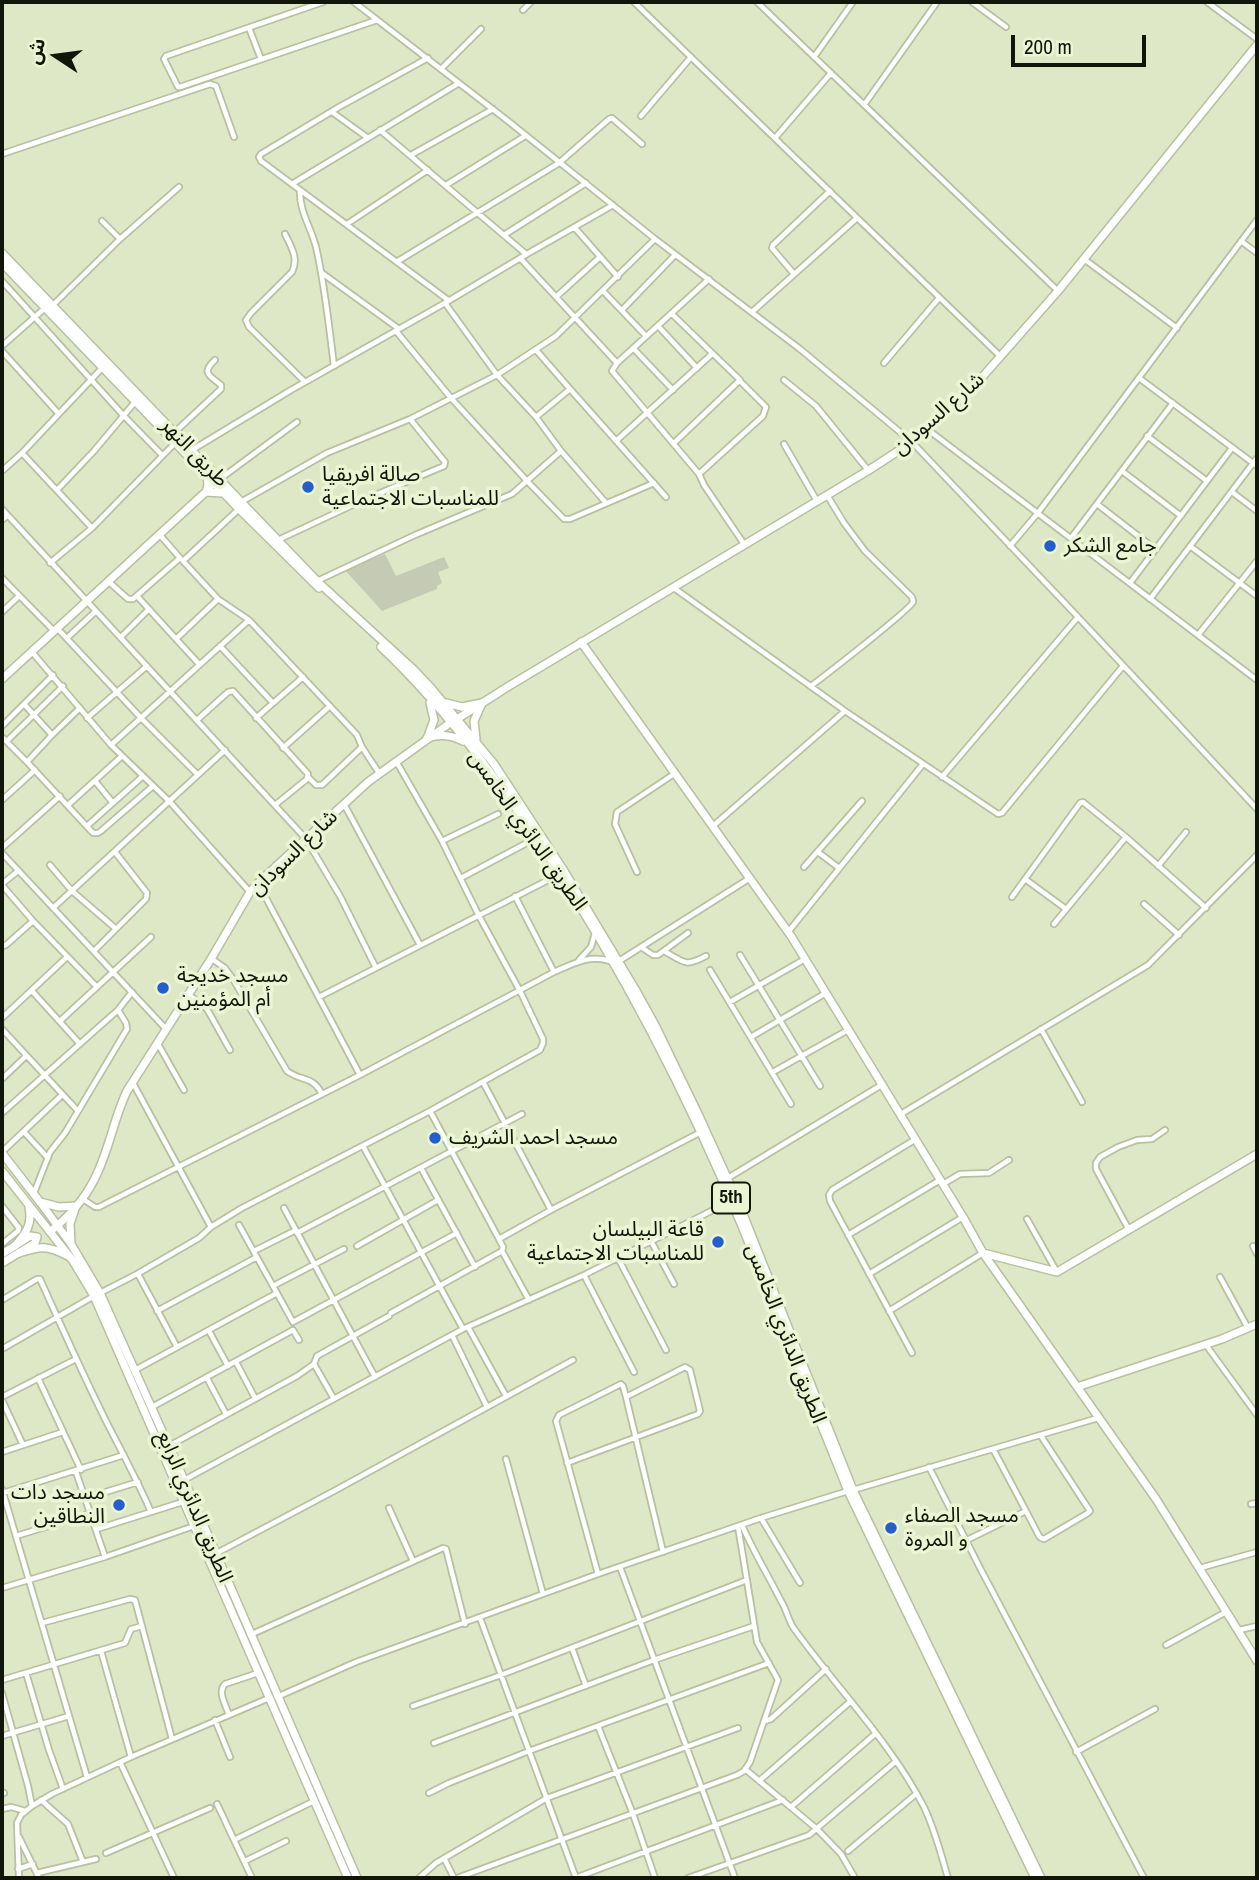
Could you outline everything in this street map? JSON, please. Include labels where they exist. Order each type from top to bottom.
[{"type":"main road","name":"شارع السودان","points":[[54,1228],[82,1199],[95,1179],[121,1105],[133,1083],[258,883],[379,773],[453,721],[869,471],[912,442],[963,398],[1058,291],[1257,45]]},
{"type":"main road","name":"طريق النهر","points":[[2,253],[103,367],[175,432],[217,482],[316,583],[390,649]]},
{"type":"main road","name":"طريق النهر","points":[[2,263],[49,306],[138,399],[175,443],[206,475],[217,482],[222,493],[278,540],[316,583]]},
{"type":"main road","points":[[206,475],[206,492]]},
{"type":"main road","points":[[2,679],[217,482]]},
{"type":"main road","points":[[206,492],[222,493]]},
{"type":"main road","name":"الطريق الدائري الخامس","points":[[316,583],[453,721],[502,775],[656,1027],[696,1117],[728,1178],[850,1491]]},
{"type":"main road","points":[[581,642],[806,959],[983,1253],[1156,1499],[1257,1661]]},
{"type":"main road","name":"الطريق الدائري الخامس","points":[[390,649],[413,668],[439,698],[453,721]]},
{"type":"main road","points":[[427,697],[434,720],[427,739]]},
{"type":"main road","points":[[439,698],[462,708],[482,703]]},
{"type":"main road","points":[[427,739],[444,735],[472,744],[474,721],[482,703]]},
{"type":"main road","name":"الطريق الدائري الخامس","points":[[472,744],[616,961]]},
{"type":"main road","name":"الطريق الدائري الخامس","points":[[696,1117],[850,1491],[1006,1812],[1041,1878]]},
{"type":"main road","name":"الطريق الدائري الرابع","points":[[2,1153],[34,1193],[71,1258],[97,1295],[250,1635],[314,1801],[357,1878]]},
{"type":"main road","points":[[983,1253],[1057,1272],[1257,1154]]},
{"type":"main road","name":"الطريق الدائري الرابع","points":[[2,1171],[28,1204],[71,1244],[135,1370],[184,1480],[194,1526],[258,1673],[273,1698],[344,1858],[348,1878]]},
{"type":"main road","points":[[40,1202],[60,1207],[76,1206],[70,1224],[71,1244]]},
{"type":"main road","points":[[2,1263],[17,1249],[29,1226],[28,1204]]},
{"type":"main road","points":[[2,1254],[17,1249],[43,1247],[71,1258]]},
{"type":"main road","points":[[1077,1387],[1257,1324]]},
{"type":"main road","name":"الطريق الدائري الخامس","points":[[1006,1812],[1035,1878]]},
{"type":"street","points":[[323,2],[166,56],[164,59],[179,87],[377,20]]},
{"type":"street","points":[[354,2],[675,255],[752,312],[912,442],[1257,809]]},
{"type":"street","points":[[523,10],[531,2]]},
{"type":"street","points":[[634,2],[1000,357]]},
{"type":"street","points":[[757,2],[1058,291]]},
{"type":"street","points":[[814,57],[853,2]]},
{"type":"street","points":[[864,105],[937,2]]},
{"type":"street","points":[[972,2],[1006,27]]},
{"type":"street","points":[[1207,2],[1257,39]]},
{"type":"street","points":[[249,28],[261,60]]},
{"type":"street","points":[[442,69],[481,29]]},
{"type":"street","points":[[641,116],[691,57]]},
{"type":"street","points":[[428,58],[259,157],[398,261],[447,302],[497,374],[606,503]]},
{"type":"street","points":[[775,138],[831,73]]},
{"type":"street","points":[[292,184],[460,83]]},
{"type":"street","points":[[2,155],[211,84],[216,86],[234,136]]},
{"type":"street","points":[[411,155],[493,109]]},
{"type":"street","points":[[332,112],[368,138]]},
{"type":"street","points":[[398,261],[559,163],[608,118],[612,118],[642,144]]},
{"type":"street","points":[[380,130],[527,254]]},
{"type":"street","points":[[446,185],[526,135]]},
{"type":"street","points":[[347,224],[428,170]]},
{"type":"street","points":[[504,235],[586,183]]},
{"type":"street","points":[[58,413],[2,349],[179,187]]},
{"type":"street","points":[[300,190],[302,210],[315,242],[321,272],[334,366]]},
{"type":"street","points":[[794,274],[772,248],[773,245],[830,191]]},
{"type":"street","points":[[192,450],[613,205]]},
{"type":"street","points":[[752,312],[857,218]]},
{"type":"street","points":[[1010,546],[1037,514],[1257,220]]},
{"type":"street","points":[[102,221],[120,239]]},
{"type":"street","points":[[574,227],[618,277]]},
{"type":"street","points":[[285,234],[295,254],[296,264],[292,272],[246,320],[249,327],[305,382]]},
{"type":"street","points":[[108,581],[128,599],[133,599],[182,560],[240,506],[327,453],[410,419],[497,374],[536,350],[556,336],[655,239]]},
{"type":"street","points":[[1241,241],[1257,253]]},
{"type":"street","points":[[622,310],[675,255]]},
{"type":"street","points":[[556,297],[600,257]]},
{"type":"street","points":[[520,258],[617,363]]},
{"type":"street","points":[[1084,259],[1177,328]]},
{"type":"street","points":[[321,272],[397,330],[451,398],[562,518],[570,519],[654,483]]},
{"type":"street","points":[[709,279],[617,363],[613,374],[699,474],[744,545]]},
{"type":"street","points":[[2,281],[162,455]]},
{"type":"street","points":[[603,291],[646,336]]},
{"type":"street","points":[[884,363],[939,298]]},
{"type":"street","points":[[672,314],[766,407],[763,416],[699,474]]},
{"type":"street","points":[[658,326],[696,368]]},
{"type":"street","points":[[633,348],[673,390]]},
{"type":"street","points":[[536,350],[666,497]]},
{"type":"street","points":[[615,441],[712,354]]},
{"type":"street","points":[[175,432],[221,388],[206,371],[215,360]]},
{"type":"street","points":[[2,471],[103,367]]},
{"type":"street","points":[[1139,378],[1256,463],[1150,599]]},
{"type":"street","points":[[674,443],[740,380]]},
{"type":"street","points":[[784,380],[816,406],[869,471]]},
{"type":"street","points":[[536,417],[570,389]]},
{"type":"street","points":[[57,490],[138,399]]},
{"type":"street","points":[[1071,538],[1173,403]]},
{"type":"street","points":[[278,540],[444,466],[445,461],[410,419]]},
{"type":"street","points":[[217,482],[298,422]]},
{"type":"street","points":[[927,429],[1257,680]]},
{"type":"street","points":[[1147,436],[1207,481]]},
{"type":"street","points":[[50,562],[92,528],[175,443]]},
{"type":"street","points":[[784,444],[817,502]]},
{"type":"street","points":[[1130,583],[1233,448]]},
{"type":"street","points":[[316,583],[415,535],[512,494],[561,451]]},
{"type":"street","points":[[22,453],[92,528]]},
{"type":"street","points":[[1122,471],[1181,516]]},
{"type":"street","points":[[1232,492],[1257,511]]},
{"type":"street","points":[[811,687],[913,602],[912,597],[865,551],[827,495]]},
{"type":"street","points":[[1097,504],[1155,549]]},
{"type":"street","points":[[2,509],[306,839],[340,896],[376,968]]},
{"type":"street","points":[[2,520],[7,516]]},
{"type":"street","points":[[160,535],[218,599],[249,620],[357,735],[379,773]]},
{"type":"street","points":[[1190,546],[1257,596]]},
{"type":"street","points":[[1198,635],[1257,561]]},
{"type":"street","points":[[2,578],[55,630],[67,638],[198,775]]},
{"type":"street","points":[[673,587],[845,711],[997,814],[1002,814],[1123,666]]},
{"type":"street","points":[[2,612],[19,596]]},
{"type":"street","points":[[136,596],[199,664]]},
{"type":"street","points":[[176,639],[218,599]]},
{"type":"street","points":[[121,637],[149,609]]},
{"type":"street","points":[[67,638],[96,611]]},
{"type":"street","points":[[942,777],[1078,617]]},
{"type":"street","points":[[111,745],[249,620]]},
{"type":"street","points":[[220,646],[273,703]]},
{"type":"street","points":[[31,651],[111,745],[170,802],[250,892]]},
{"type":"street","points":[[87,718],[147,666]]},
{"type":"street","points":[[2,726],[53,675]]},
{"type":"street","points":[[256,718],[303,677]]},
{"type":"street","points":[[7,741],[63,686]]},
{"type":"street","points":[[197,720],[230,690],[233,691],[316,785],[322,785],[362,747]]},
{"type":"street","points":[[24,704],[52,735]]},
{"type":"street","points":[[283,748],[330,706]]},
{"type":"street","points":[[27,762],[80,708]]},
{"type":"street","points":[[713,826],[845,711]]},
{"type":"street","points":[[2,737],[93,833],[98,833],[153,786]]},
{"type":"street","points":[[53,908],[225,750]]},
{"type":"street","points":[[68,805],[122,757]]},
{"type":"street","points":[[2,1349],[200,1238],[211,1227],[242,1208],[430,1111],[540,1050],[543,1038],[520,991],[442,841],[395,761]]},
{"type":"street","points":[[788,932],[923,764]]},
{"type":"street","points":[[3,796],[35,770]]},
{"type":"street","points":[[637,872],[615,824],[615,815],[675,773]]},
{"type":"street","points":[[87,826],[143,776]]},
{"type":"street","points":[[275,805],[309,778]]},
{"type":"street","points":[[95,781],[113,803]]},
{"type":"street","points":[[60,796],[2,850],[18,871],[167,1030]]},
{"type":"street","points":[[804,867],[862,802]]},
{"type":"street","points":[[1012,897],[1081,802],[1126,837],[1206,908]]},
{"type":"street","points":[[344,804],[420,944]]},
{"type":"street","points":[[442,841],[498,814]]},
{"type":"street","points":[[1158,866],[1186,832]]},
{"type":"street","points":[[1054,924],[1126,837]]},
{"type":"street","points":[[461,878],[536,838]]},
{"type":"street","points":[[818,851],[839,868]]},
{"type":"street","points":[[94,951],[146,899],[147,892],[115,852]]},
{"type":"street","points":[[901,1114],[1143,968],[1257,855]]},
{"type":"street","points":[[50,865],[72,891],[116,928]]},
{"type":"street","points":[[18,871],[2,885],[97,987]]},
{"type":"street","points":[[319,997],[560,874]]},
{"type":"street","points":[[82,1199],[99,1207],[578,961],[597,958],[616,961],[750,878]]},
{"type":"street","points":[[1025,879],[1066,909]]},
{"type":"street","points":[[258,883],[360,1075]]},
{"type":"street","points":[[515,896],[554,972]]},
{"type":"street","points":[[1144,904],[1179,935]]},
{"type":"street","points":[[2,946],[33,921]]},
{"type":"street","points":[[578,961],[592,947],[595,930]]},
{"type":"street","points":[[641,947],[653,955],[658,955],[688,933]]},
{"type":"street","points":[[60,1021],[151,937]]},
{"type":"street","points":[[664,951],[691,964],[706,956]]},
{"type":"street","points":[[740,955],[820,1086]]},
{"type":"street","points":[[2,1018],[68,957]]},
{"type":"street","points":[[211,959],[225,968],[233,979],[287,1070],[297,1077],[312,1081],[322,1094]]},
{"type":"street","points":[[730,1002],[806,959]]},
{"type":"street","points":[[710,970],[791,1104]]},
{"type":"street","points":[[32,991],[80,1044]]},
{"type":"street","points":[[2,1113],[118,1010],[132,992]]},
{"type":"street","points":[[751,1037],[826,992]]},
{"type":"street","points":[[189,995],[207,1009],[230,1050]]},
{"type":"street","points":[[34,1193],[53,1148],[127,1029],[118,1010]]},
{"type":"street","points":[[2,1029],[78,1111]]},
{"type":"street","points":[[1041,1029],[1082,1102]]},
{"type":"street","points":[[773,1072],[848,1030]]},
{"type":"street","points":[[157,1043],[184,1090]]},
{"type":"street","points":[[2,1079],[26,1056]]},
{"type":"street","points":[[483,1082],[551,1210]]},
{"type":"street","points":[[133,1083],[211,1227]]},
{"type":"street","points":[[728,1178],[883,1084]]},
{"type":"street","points":[[2,1153],[62,1095]]},
{"type":"street","points":[[430,1111],[529,1300]]},
{"type":"street","points":[[254,1251],[297,1232],[522,1114]]},
{"type":"street","points":[[1129,1230],[1096,1169],[1096,1163],[1100,1157],[1121,1145],[1152,1139],[1165,1130]]},
{"type":"street","points":[[24,1132],[48,1158]]},
{"type":"street","points":[[499,1239],[701,1132]]},
{"type":"street","points":[[912,1353],[829,1195],[832,1189],[916,1139]]},
{"type":"street","points":[[363,1146],[439,1286],[506,1396]]},
{"type":"street","points":[[848,1235],[942,1182],[960,1174],[989,1173],[1009,1160]]},
{"type":"street","points":[[421,1168],[475,1267]]},
{"type":"street","points":[[357,1246],[438,1200]]},
{"type":"street","points":[[184,1480],[452,1335],[584,1275],[732,1200]]},
{"type":"street","points":[[2,1206],[19,1230],[2,1244]]},
{"type":"street","points":[[284,1208],[375,1377]]},
{"type":"street","points":[[869,1274],[963,1217]]},
{"type":"street","points":[[1027,1219],[1057,1272]]},
{"type":"street","points":[[239,1225],[293,1322],[457,1233]]},
{"type":"street","points":[[651,1241],[674,1284]]},
{"type":"street","points":[[1253,1246],[1257,1254]]},
{"type":"street","points":[[273,1286],[344,1249]]},
{"type":"street","points":[[168,1446],[297,1376],[314,1364],[317,1356],[502,1251]]},
{"type":"street","points":[[889,1311],[983,1253]]},
{"type":"street","points":[[157,1311],[257,1257]]},
{"type":"street","points":[[618,1258],[666,1350]]},
{"type":"street","points":[[137,1274],[177,1348]]},
{"type":"street","points":[[584,1275],[634,1373]]},
{"type":"street","points":[[1220,1277],[1248,1329]]},
{"type":"street","points":[[2,1300],[39,1279],[151,1512]]},
{"type":"street","points":[[135,1370],[277,1293]]},
{"type":"street","points":[[151,1408],[293,1329],[299,1340]]},
{"type":"street","points":[[209,1331],[228,1366]]},
{"type":"street","points":[[452,1335],[487,1407]]},
{"type":"street","points":[[1205,1344],[1257,1415]]},
{"type":"street","points":[[23,1445],[2,1398],[76,1359]]},
{"type":"street","points":[[215,1554],[573,1360]]},
{"type":"street","points":[[236,1362],[255,1398]]},
{"type":"street","points":[[314,1364],[334,1399]]},
{"type":"street","points":[[567,1462],[635,1439],[698,1414],[699,1411],[690,1370],[685,1367],[626,1397]]},
{"type":"street","points":[[38,1378],[78,1471],[105,1557]]},
{"type":"street","points":[[207,1378],[226,1414]]},
{"type":"street","points":[[598,1574],[557,1418],[621,1384],[663,1552]]},
{"type":"street","points":[[19,1878],[19,1820],[32,1806],[87,1777],[229,1714],[356,1662],[740,1525],[1098,1418]]},
{"type":"street","points":[[2,1452],[63,1432]]},
{"type":"street","points":[[993,1449],[1039,1536],[1044,1539],[1090,1511],[1041,1436]]},
{"type":"street","points":[[87,1777],[2,1492],[124,1455]]},
{"type":"street","points":[[506,1458],[543,1594]]},
{"type":"street","points":[[929,1467],[1144,1878]]},
{"type":"street","points":[[86,1498],[138,1482]]},
{"type":"street","points":[[97,1529],[188,1500]]},
{"type":"street","points":[[389,1508],[413,1561]]},
{"type":"street","points":[[967,1541],[1026,1511]]},
{"type":"street","points":[[16,1536],[91,1513]]},
{"type":"street","points":[[761,1518],[800,1583]]},
{"type":"street","points":[[444,1858],[455,1878],[633,1814],[745,1769],[750,1762],[778,1682],[757,1642],[740,1525]]},
{"type":"street","points":[[740,1525],[782,1602],[792,1627],[852,1701],[916,1794],[933,1828],[948,1878]]},
{"type":"street","points":[[2,1588],[105,1557],[194,1526]]},
{"type":"street","points":[[250,1635],[443,1548],[446,1549],[465,1624]]},
{"type":"street","points":[[1200,1568],[1257,1552]]},
{"type":"street","points":[[620,1567],[735,1878]]},
{"type":"street","points":[[413,1706],[641,1623],[747,1580]]},
{"type":"street","points":[[41,1623],[133,1599],[172,1739]]},
{"type":"street","points":[[1166,1645],[1227,1611]]},
{"type":"street","points":[[480,1618],[576,1878],[783,1801]]},
{"type":"street","points":[[2,1680],[125,1643],[131,1629],[142,1626]]},
{"type":"street","points":[[434,1743],[654,1660],[754,1626]]},
{"type":"street","points":[[1239,1630],[1257,1626]]},
{"type":"street","points":[[572,1648],[586,1686]]},
{"type":"street","points":[[102,1651],[131,1757]]},
{"type":"street","points":[[429,1793],[529,1751],[769,1663]]},
{"type":"street","points":[[765,1721],[771,1719],[826,1669]]},
{"type":"street","points":[[26,1673],[63,1789]]},
{"type":"street","points":[[229,1714],[221,1692],[222,1686],[258,1673]]},
{"type":"street","points":[[2,1693],[32,1806]]},
{"type":"street","points":[[760,1781],[852,1701]]},
{"type":"street","points":[[1076,1752],[1155,1709]]},
{"type":"street","points":[[2,1736],[69,1716]]},
{"type":"street","points":[[215,1720],[230,1757]]},
{"type":"street","points":[[598,1726],[655,1878]]},
{"type":"street","points":[[419,1878],[444,1858],[547,1798],[738,1728]]},
{"type":"street","points":[[791,1807],[875,1734]]},
{"type":"street","points":[[120,1762],[174,1878]]},
{"type":"street","points":[[688,1878],[805,1837],[895,1762]]},
{"type":"street","points":[[745,1769],[817,1829],[841,1854],[855,1878]]},
{"type":"street","points":[[848,1851],[916,1794]]},
{"type":"street","points":[[41,1800],[68,1824],[83,1862]]},
{"type":"street","points":[[234,1840],[314,1801]]},
{"type":"street","points":[[217,1804],[252,1878]]},
{"type":"street","points":[[2,1809],[10,1807],[26,1811]]},
{"type":"street","points":[[107,1853],[210,1808]]},
{"type":"street","points":[[17,1833],[38,1875],[96,1859]]},
{"type":"street","points":[[245,1861],[286,1841]]},
{"type":"street","points":[[18,1869],[33,1864]]},
{"type":"green space","points":[[385,554],[396,576],[444,557],[449,568],[438,572],[442,583],[437,589],[382,611],[345,570]]},
{"type":"place","name":"صالة افريقيا للمناسبات الاجتماعية","points":[[308,487]]},
{"type":"place","name":"جامع الشكر","points":[[1050,546]]},
{"type":"place","name":"مسجد خديجة أم المؤمنين","points":[[163,988]]},
{"type":"place","name":"مسجد احمد الشريف","points":[[435,1138]]},
{"type":"place","name":"قاعة البيلسان للمناسبات الاجتماعية","points":[[718,1242]]},
{"type":"place","name":"مسجد دات النطاقين","points":[[119,1505]]},
{"type":"place","name":"مسجد الصفاء و المروة","points":[[891,1528]]}]
